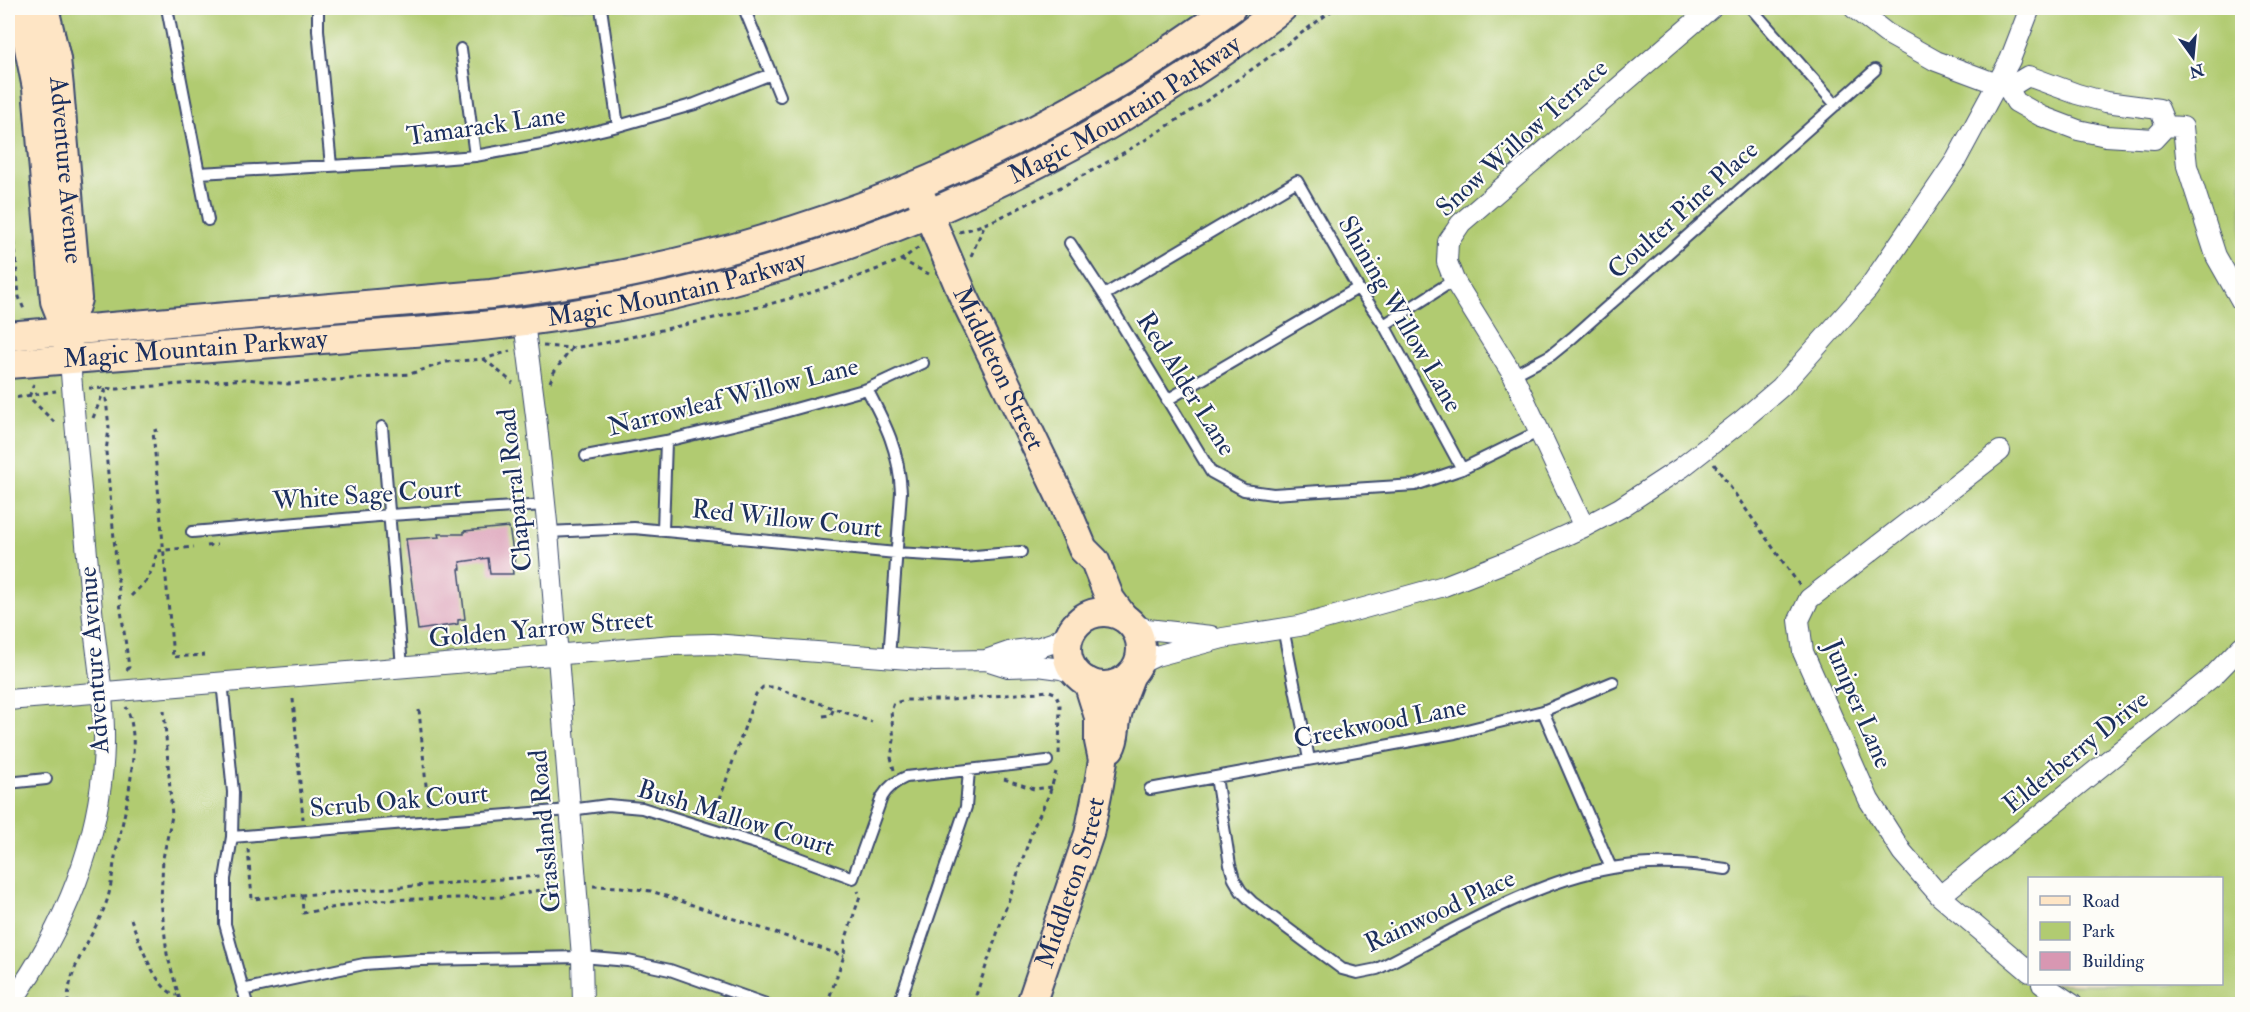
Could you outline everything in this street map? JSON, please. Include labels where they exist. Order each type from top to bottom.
[{"type":"street","name":"Adventure Avenue","points":[[10,1005],[58,928],[72,896],[85,856],[101,781],[104,744],[102,693],[93,629],[67,331],[55,301],[38,88],[21,8]]},
{"type":"street","name":"Adventure Avenue","points":[[44,8],[56,59],[77,299],[67,331]]},
{"type":"street","name":"Magic Mountain Parkway","points":[[8,336],[491,294],[568,284],[635,272],[780,235],[917,186],[999,150],[1091,100],[1178,47],[1231,8]]},
{"type":"street","name":"Magic Mountain Parkway","points":[[8,364],[524,322],[636,303],[702,289],[760,273],[929,215],[1058,154],[1148,101],[1238,42],[1282,8]]},
{"type":"street","name":"Snow Willow Terrace","points":[[1584,527],[1514,375],[1454,280],[1446,262],[1448,242],[1461,223],[1711,8]]},
{"type":"street","points":[[1854,8],[1886,33],[1936,61],[2003,86],[2016,102],[2041,116],[2078,130],[2106,136],[2154,139],[2175,127]]},
{"type":"street","points":[[1223,638],[1147,629],[1112,613],[1100,612],[1089,615],[1075,626],[1068,642],[1068,654],[1071,665],[1083,678],[1099,685],[1111,685],[1122,681],[1134,669],[1156,656],[1223,638],[1283,628],[1370,608],[1444,586],[1516,558],[1620,508],[1740,423],[1781,387],[1868,288],[1956,160],[2003,86],[2010,60],[2030,8]]},
{"type":"street","points":[[2003,86],[2028,76],[2106,102],[2159,109],[2175,127],[2216,256],[2242,302]]},
{"type":"street","name":"Middleton Street","points":[[917,186],[964,299],[1064,504],[1083,549],[1095,561],[1110,599],[1127,620]]},
{"type":"street","name":"Chaparral Road","points":[[524,322],[548,532],[557,653]]},
{"type":"street","points":[[1809,599],[2000,451]]},
{"type":"street","name":"Middleton Street","points":[[1075,626],[1084,604],[1083,549]]},
{"type":"street","name":"Juniper Lane","points":[[1809,599],[1799,620],[1803,652],[1869,800],[1902,852],[1940,896],[2028,970]]},
{"type":"street","points":[[1127,620],[1138,634],[1141,645],[1134,669]]},
{"type":"street","name":"Golden Yarrow Street","points":[[8,700],[674,645],[713,644],[935,661],[986,660],[1012,651],[1036,648],[1055,642],[1075,626]]},
{"type":"street","name":"Elderberry Drive","points":[[1940,896],[2212,677],[2242,646]]},
{"type":"street","name":"Grassland Road","points":[[557,653],[582,957],[582,1005]]},
{"type":"street","name":"Golden Yarrow Street","points":[[986,660],[1008,667],[1038,666],[1061,669],[1083,678]]},
{"type":"street","name":"Middleton Street","points":[[1031,1005],[1089,834],[1103,760],[1113,742],[1116,717],[1134,669]]},
{"type":"street","name":"Middleton Street","points":[[1083,678],[1100,717],[1099,741],[1103,760]]},
{"type":"street","points":[[2043,985],[2072,1005]]},
{"type":"lane","points":[[167,8],[208,220]]},
{"type":"lane","points":[[318,8],[318,30],[331,165]]},
{"type":"lane","points":[[601,8],[618,126]]},
{"type":"lane","points":[[744,8],[780,96]]},
{"type":"lane","points":[[1751,8],[1836,105]]},
{"type":"lane","points":[[461,49],[475,156]]},
{"type":"lane","name":"Coulter Pine Place","points":[[1514,375],[1551,355],[1572,338],[1875,70]]},
{"type":"lane","name":"Tamarack Lane","points":[[199,173],[475,156],[547,143],[618,126],[695,104],[771,74]]},
{"type":"lane","name":"Shining Willow Lane","points":[[1104,295],[1297,181],[1358,288],[1384,325],[1462,470]]},
{"type":"lane","name":"Red Alder Lane","points":[[1070,243],[1211,472],[1244,490],[1272,494],[1415,485],[1462,470],[1540,430]]},
{"type":"lane","points":[[1384,325],[1454,280]]},
{"type":"lane","points":[[1167,400],[1358,288]]},
{"type":"lane","name":"Narrowleaf Willow Lane","points":[[586,456],[666,441],[770,416],[867,389],[923,363]]},
{"type":"lane","points":[[867,389],[886,426],[900,465],[901,492],[889,658]]},
{"type":"lane","points":[[382,427],[402,667]]},
{"type":"lane","points":[[663,530],[666,441]]},
{"type":"lane","name":"White Sage Court","points":[[192,532],[390,515],[545,505]]},
{"type":"lane","name":"Red Willow Court","points":[[548,532],[634,528],[896,553],[964,557],[1021,552]]},
{"type":"lane","points":[[1283,628],[1309,759]]},
{"type":"lane","points":[[222,681],[233,792],[232,837],[225,879],[225,924],[247,1005]]},
{"type":"lane","name":"Creekwood Lane","points":[[1150,789],[1455,733],[1543,711],[1613,682]]},
{"type":"lane","points":[[1543,711],[1611,868]]},
{"type":"lane","points":[[853,878],[882,798],[886,790],[897,781],[906,777],[1047,761]]},
{"type":"lane","points":[[899,1005],[966,807],[969,770]]},
{"type":"lane","name":"Rainwood Place","points":[[1216,777],[1230,864],[1234,879],[1241,891],[1342,969],[1357,973],[1377,969],[1503,906],[1551,885],[1611,868],[1662,862],[1692,863],[1726,869]]},
{"type":"lane","points":[[8,783],[46,779]]},
{"type":"lane","name":"Bush Mallow Court","points":[[570,810],[608,804],[642,808],[777,850],[853,878]]},
{"type":"lane","name":"Scrub Oak Court","points":[[232,837],[570,810]]},
{"type":"lane","points":[[242,990],[364,964],[421,960],[582,957],[628,961],[670,970],[766,1005]]},
{"type":"path","points":[[960,232],[984,225],[1072,182],[1165,129],[1254,69],[1335,8]]},
{"type":"path","points":[[8,161],[19,297],[23,304]]},
{"type":"path","points":[[971,257],[984,225]]},
{"type":"path","points":[[546,346],[572,348],[670,330],[750,310],[841,282],[901,260],[913,251]]},
{"type":"path","points":[[901,260],[922,271]]},
{"type":"path","points":[[554,372],[572,348]]},
{"type":"path","points":[[90,388],[105,389],[246,379],[288,384],[410,374],[446,362],[484,358],[510,351]]},
{"type":"path","points":[[484,358],[510,380]]},
{"type":"path","points":[[29,397],[34,387]]},
{"type":"path","points":[[105,389],[109,428],[106,445],[108,475],[120,603],[129,668]]},
{"type":"path","points":[[8,399],[56,391]]},
{"type":"path","points":[[29,397],[53,420]]},
{"type":"path","points":[[158,430],[153,431],[173,657],[205,655]]},
{"type":"path","points":[[1704,450],[1809,599]]},
{"type":"path","points":[[206,546],[217,545]]},
{"type":"path","points":[[131,596],[146,580],[153,568],[157,550],[196,547]]},
{"type":"path","points":[[710,830],[759,690],[763,687],[774,687],[872,722]]},
{"type":"path","points":[[897,781],[891,757],[894,740],[891,711],[894,704],[906,700],[951,700],[1043,690],[1055,693],[1060,704],[1060,751],[1052,787],[1034,826],[973,1005]]},
{"type":"path","points":[[293,699],[304,831]]},
{"type":"path","points":[[68,1005],[72,975],[92,936],[110,890],[124,819],[133,735],[133,724],[124,702]]},
{"type":"path","points":[[824,716],[831,715],[834,708]]},
{"type":"path","points":[[164,710],[172,816],[163,858],[161,901],[167,954],[181,1005]]},
{"type":"path","points":[[419,711],[430,821]]},
{"type":"path","points":[[1001,778],[1031,789],[1052,787]]},
{"type":"path","points":[[247,836],[252,898],[539,876]]},
{"type":"path","points":[[827,1005],[844,956],[845,941],[860,896],[853,878]]},
{"type":"path","points":[[131,919],[145,956],[170,993],[177,995]]},
{"type":"green space","points":[[8,8],[2242,8],[2242,1004],[8,1004]]},
{"type":"building","points":[[509,527],[515,564],[512,564],[513,574],[490,574],[488,558],[460,562],[465,619],[458,620],[458,624],[418,630],[406,539],[439,537],[438,534],[464,534],[464,531]]}]
